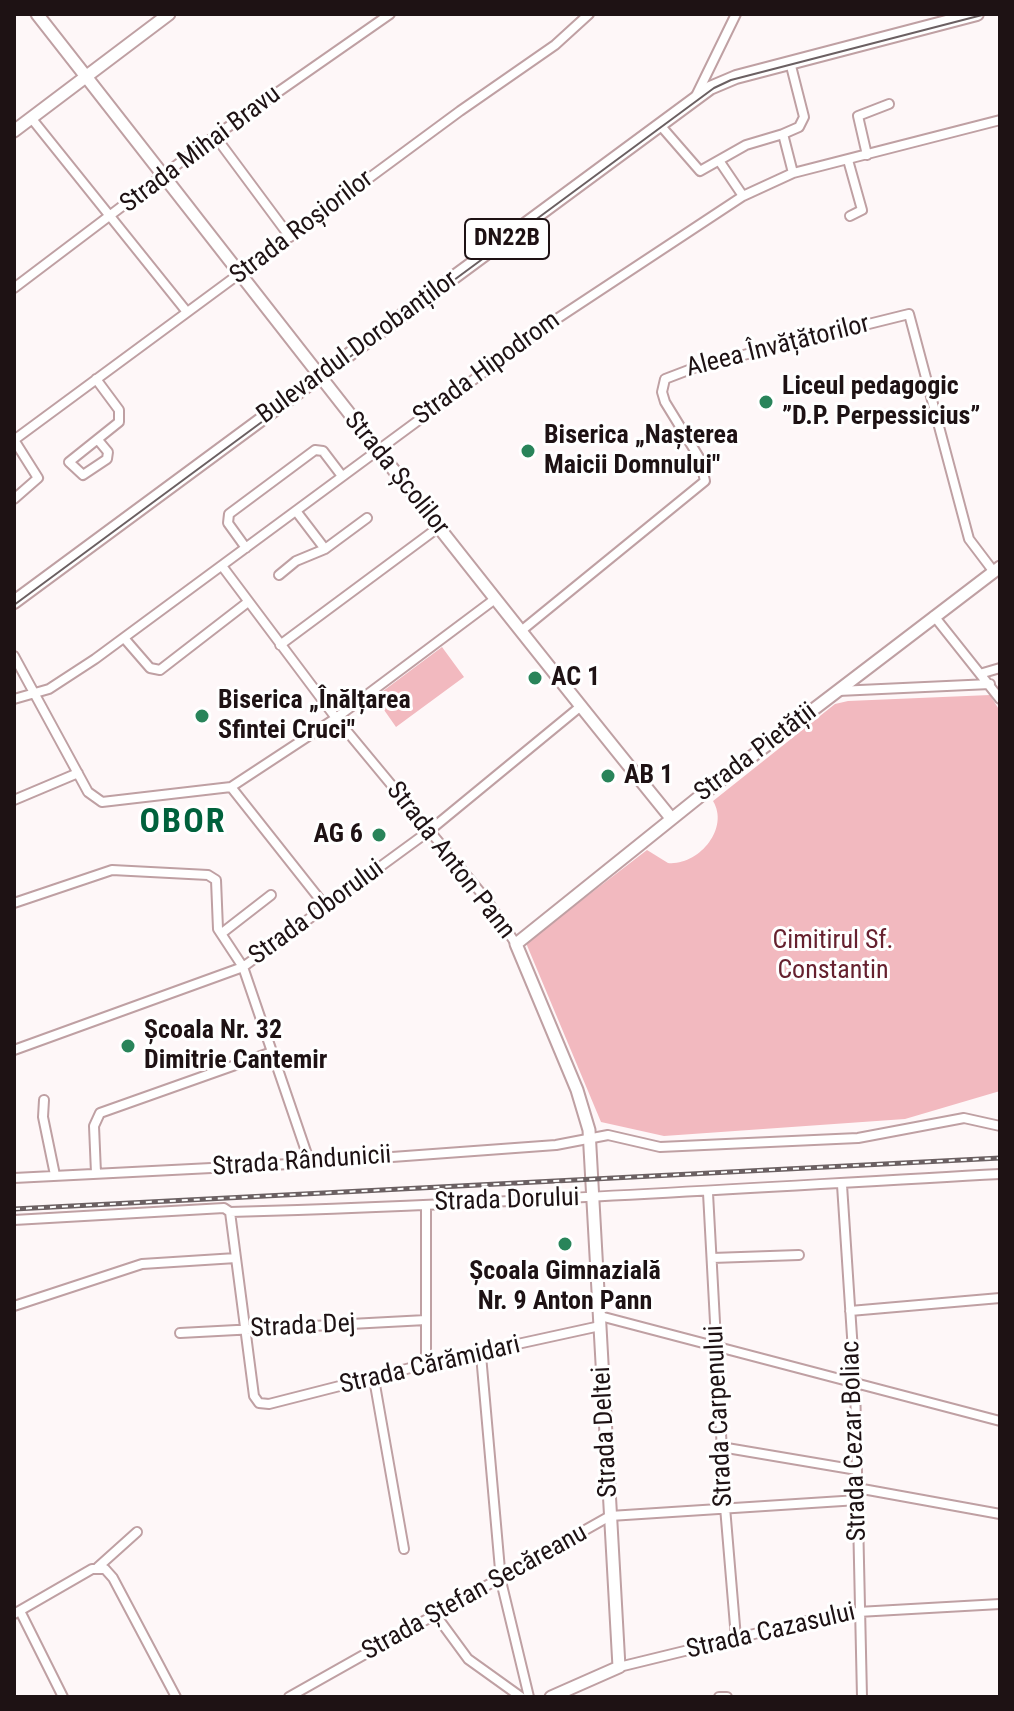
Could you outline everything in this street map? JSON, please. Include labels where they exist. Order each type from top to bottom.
[{"type":"main road","name":"Bulevardul Dorobanților","points":[[14,602],[694,99],[726,80],[977,14]]},
{"type":"street","name":"Strada Școlilor","points":[[37,14],[242,274],[318,377],[671,818]]},
{"type":"street","points":[[14,131],[169,14]]},
{"type":"street","name":"Strada Mihai Bravu","points":[[14,288],[215,136],[390,14]]},
{"type":"street","name":"Strada Roșiorilor","points":[[14,440],[460,111],[555,45],[589,14]]},
{"type":"street","points":[[694,99],[736,14]]},
{"type":"street","points":[[660,125],[700,171],[746,145],[799,127],[804,117],[790,62]]},
{"type":"street","points":[[867,155],[858,116],[889,104]]},
{"type":"street","points":[[32,119],[187,312]]},
{"type":"street","name":"Strada Hipodrom","points":[[14,699],[49,689],[124,638],[576,304],[743,196],[793,173],[1000,120]]},
{"type":"street","points":[[783,134],[793,173]]},
{"type":"street","points":[[215,136],[290,237]]},
{"type":"street","points":[[848,160],[862,210],[850,216]]},
{"type":"street","points":[[720,162],[743,196]]},
{"type":"street","name":"Aleea Învățătorilor","points":[[521,631],[705,481],[700,459],[665,402],[662,392],[665,379],[699,366],[909,314],[969,539],[997,570]]},
{"type":"street","points":[[96,379],[120,416],[119,422],[69,462],[83,475],[107,459],[108,452],[98,440]]},
{"type":"street","points":[[14,440],[38,478],[14,499]]},
{"type":"street","points":[[246,548],[228,523],[229,514],[315,450],[323,451],[342,476]]},
{"type":"street","points":[[296,511],[325,549]]},
{"type":"street","points":[[279,575],[296,561],[325,549],[367,518]]},
{"type":"street","points":[[280,645],[439,527]]},
{"type":"street","name":"Strada Anton Pann","points":[[222,566],[336,718],[486,899],[516,944],[577,1090],[590,1140],[592,1198]]},
{"type":"street","name":"Strada Pietății","points":[[516,944],[671,818],[997,570]]},
{"type":"street","points":[[14,656],[88,792],[102,802],[231,787],[336,718],[495,599]]},
{"type":"street","points":[[124,638],[150,668],[160,670],[248,602]]},
{"type":"street","points":[[934,616],[983,673],[1000,699]]},
{"type":"street","points":[[983,673],[1000,668]]},
{"type":"street","points":[[838,691],[990,684]]},
{"type":"street","name":"Strada Oborului","points":[[14,1050],[243,967],[429,831],[581,706]]},
{"type":"street","points":[[14,800],[78,773]]},
{"type":"street","points":[[231,787],[326,907]]},
{"type":"street","points":[[14,903],[112,870],[208,875],[219,885],[218,929],[243,967],[310,1163]]},
{"type":"street","points":[[222,933],[271,895]]},
{"type":"street","points":[[96,1173],[94,1126],[100,1113],[272,1052]]},
{"type":"street","points":[[44,1100],[43,1117],[55,1175]]},
{"type":"street","name":"Strada Rândunicii","points":[[14,1177],[310,1163],[590,1140],[608,1135],[660,1147],[858,1138],[964,1118],[1000,1126]]},
{"type":"street","name":"Strada Dorului","points":[[14,1220],[218,1209],[230,1212],[708,1193],[1000,1174]]},
{"type":"street","name":"Strada Cezar Boliac","points":[[842,1185],[855,1382],[862,1697]]},
{"type":"street","name":"Strada Carpenului","points":[[708,1193],[721,1447],[736,1638]]},
{"type":"street","name":"Strada Deltei","points":[[592,1198],[619,1667]]},
{"type":"street","points":[[426,1205],[426,1364]]},
{"type":"street","points":[[230,1212],[245,1331]]},
{"type":"street","points":[[712,1258],[799,1255]]},
{"type":"street","points":[[14,1306],[142,1264],[236,1258]]},
{"type":"street","points":[[850,1311],[1000,1298]]},
{"type":"street","name":"Strada Dej","points":[[180,1333],[426,1320]]},
{"type":"street","name":"Strada Cărămidari","points":[[245,1331],[254,1396],[259,1403],[269,1404],[426,1364],[481,1355],[600,1321],[715,1344],[1000,1421]]},
{"type":"street","points":[[481,1355],[501,1581],[529,1697]]},
{"type":"street","points":[[374,1379],[404,1549]]},
{"type":"street","points":[[721,1447],[857,1470]]},
{"type":"street","points":[[857,1488],[1000,1514]]},
{"type":"street","name":"Strada Ștefan Secăreanu","points":[[289,1697],[435,1614],[501,1581],[610,1516],[858,1500]]},
{"type":"street","points":[[63,1697],[17,1612],[98,1567],[137,1532]]},
{"type":"street","points":[[98,1567],[109,1571],[176,1697]]},
{"type":"street","name":"Strada Cazasului","points":[[551,1697],[619,1667],[812,1618],[862,1610],[1000,1604]]},
{"type":"street","points":[[435,1614],[468,1659],[521,1697]]},
{"type":"street","points":[[719,1697],[727,1697]]},
{"type":"green space","points":[[442,647],[464,677],[396,727],[375,697]]},
{"type":"green space","name":"Cimitirul Sf. Constantin","points":[[990,695],[1000,711],[1000,1091],[905,1119],[664,1136],[601,1122],[526,943],[647,850],[668,863],[690,859],[700,852],[714,834],[717,823],[713,801],[835,704]]},
{"type":"tram line","points":[[14,605],[714,88],[731,80],[986,14]]},
{"type":"railway","points":[[14,1209],[1000,1158]]},
{"type":"place","name":"Liceul pedagogic ”D.P. Perpessicius”","points":[[766,402]]},
{"type":"place","name":"Biserica „Nașterea Maicii Domnului\"","points":[[528,451]]},
{"type":"place","name":"AC 1","points":[[535,678]]},
{"type":"place","name":"Biserica „Înălțarea Sfintei Cruci\"","points":[[202,716]]},
{"type":"place","name":"AB 1","points":[[608,776]]},
{"type":"place","name":"AG 6","points":[[379,835]]},
{"type":"place","name":"Școala Nr. 32 Dimitrie Cantemir","points":[[128,1046]]},
{"type":"place","name":"Școala Gimnazială Nr. 9 Anton Pann","points":[[565,1244]]},
{"type":"district","name":"OBOR","points":[[183,823]]}]
